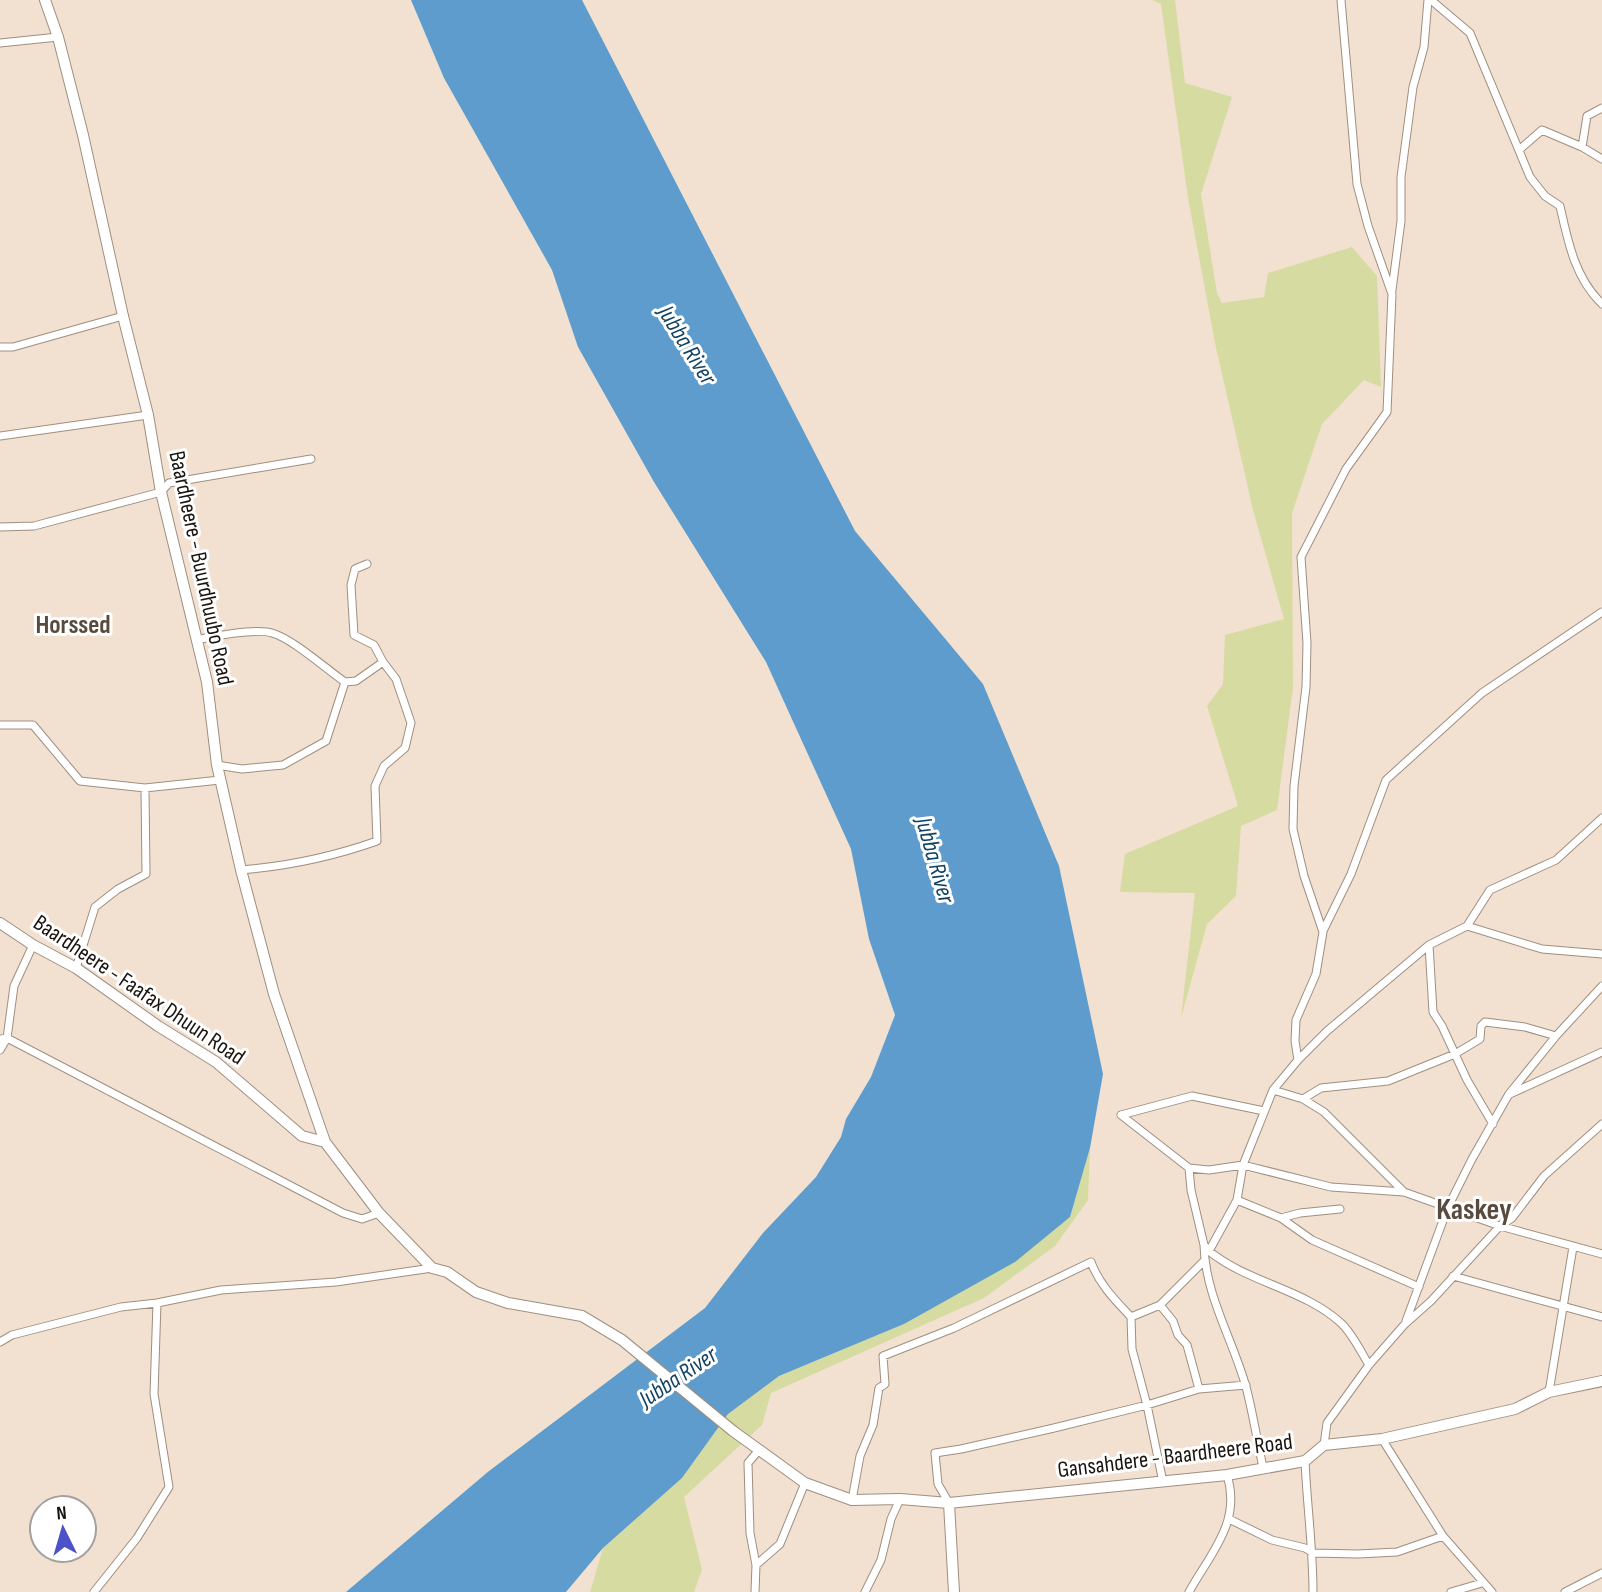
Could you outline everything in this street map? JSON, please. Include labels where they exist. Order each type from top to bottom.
[{"type":"main road","name":"Baardheere - Buurdhuubo Road","points":[[45,0],[58,37],[83,135],[148,415],[161,492],[207,682],[217,765],[241,870],[274,994],[325,1142]]},
{"type":"main road","name":"Baardheere - Faafax Dhuun Road","points":[[0,923],[33,945],[76,968],[158,1026],[216,1062],[302,1136],[325,1142],[379,1213],[432,1268],[447,1272],[475,1292],[508,1303],[582,1316],[622,1340],[733,1431],[806,1483],[852,1500],[900,1499],[949,1503]]},
{"type":"main road","name":"Gansahdere - Baardheere Road","points":[[949,1503],[1227,1475],[1305,1461],[1324,1445],[1382,1439],[1515,1409],[1549,1392],[1602,1381]]},
{"type":"main road","points":[[949,1503],[954,1592]]},
{"type":"street","points":[[1341,0],[1357,184],[1367,226],[1392,294]]},
{"type":"street","points":[[1323,932],[1304,876],[1293,829],[1294,786],[1306,687],[1307,643],[1301,557],[1346,469],[1387,412],[1392,294],[1401,222],[1401,177],[1413,87],[1424,47],[1429,0]]},
{"type":"street","points":[[1429,0],[1470,33],[1530,177],[1545,196],[1560,206],[1572,260],[1593,296],[1602,304]]},
{"type":"street","points":[[0,43],[58,37]]},
{"type":"street","points":[[1582,147],[1587,116],[1602,108]]},
{"type":"street","points":[[1519,150],[1542,131],[1582,147],[1602,159]]},
{"type":"street","points":[[0,347],[13,347],[123,316]]},
{"type":"street","points":[[0,436],[148,415]]},
{"type":"street","points":[[0,527],[34,526],[161,492],[169,482],[312,459]]},
{"type":"street","points":[[241,870],[286,866],[324,858],[377,841],[375,786],[384,766],[405,748],[411,723],[396,679],[374,645],[354,635],[351,585],[355,569],[367,564]]},
{"type":"street","points":[[1298,1060],[1296,1020],[1316,974],[1323,932],[1351,874],[1386,780],[1482,693],[1602,612]]},
{"type":"street","points":[[197,640],[222,633],[268,632],[345,682],[356,681],[383,662]]},
{"type":"street","points":[[217,765],[242,769],[283,765],[326,741],[345,682]]},
{"type":"street","points":[[0,724],[33,725],[80,781],[145,788],[220,779]]},
{"type":"street","points":[[76,968],[95,907],[118,889],[146,874],[145,788]]},
{"type":"street","points":[[1206,1248],[1237,1200],[1243,1165],[1273,1090],[1298,1060],[1327,1031],[1429,945],[1467,926],[1490,890],[1556,860],[1602,818]]},
{"type":"street","points":[[1467,926],[1542,949],[1602,954]]},
{"type":"street","points":[[0,1050],[14,986],[33,945]]},
{"type":"street","points":[[1429,945],[1433,1012],[1493,1124]]},
{"type":"street","points":[[1404,1325],[1448,1207],[1509,1094],[1556,1036],[1602,986]]},
{"type":"street","points":[[1303,1099],[1321,1088],[1388,1081],[1455,1054],[1480,1039],[1481,1026],[1485,1022],[1525,1027],[1556,1036]]},
{"type":"street","points":[[3,1038],[344,1213],[362,1219],[379,1213]]},
{"type":"street","points":[[1509,1094],[1602,1052]]},
{"type":"street","points":[[1273,1090],[1303,1099],[1324,1112],[1404,1192]]},
{"type":"street","points":[[1264,1111],[1192,1096],[1121,1115],[1189,1168],[1209,1170],[1243,1165],[1331,1186],[1404,1192],[1500,1226],[1602,1254]]},
{"type":"street","points":[[1324,1445],[1327,1423],[1369,1365],[1500,1226],[1512,1218],[1544,1176],[1602,1124]]},
{"type":"street","points":[[1189,1168],[1191,1190],[1206,1248],[1204,1261],[1224,1329],[1245,1385],[1263,1467]]},
{"type":"street","points":[[1237,1200],[1281,1218],[1312,1240],[1419,1287]]},
{"type":"street","points":[[1281,1218],[1340,1209]]},
{"type":"street","points":[[1549,1392],[1573,1247]]},
{"type":"street","points":[[1206,1248],[1226,1265],[1317,1305],[1343,1325],[1369,1365]]},
{"type":"street","points":[[1131,1317],[1160,1305],[1204,1261]]},
{"type":"street","points":[[852,1500],[860,1456],[873,1425],[879,1388],[885,1384],[883,1356],[954,1328],[1091,1262],[1095,1275],[1131,1317],[1132,1349],[1163,1482]]},
{"type":"street","points":[[0,1342],[12,1335],[121,1307],[221,1290],[336,1282],[432,1268]]},
{"type":"street","points":[[1453,1276],[1602,1317]]},
{"type":"street","points":[[95,1592],[137,1538],[169,1487],[154,1394],[157,1303]]},
{"type":"street","points":[[1160,1305],[1187,1345],[1199,1389]]},
{"type":"street","points":[[949,1503],[938,1484],[934,1453],[1147,1405],[1199,1389],[1245,1385]]},
{"type":"street","points":[[1382,1439],[1443,1536],[1492,1592]]},
{"type":"street","points":[[755,1592],[756,1565],[750,1533],[748,1463],[760,1450]]},
{"type":"street","points":[[1305,1461],[1308,1526],[1313,1553],[1313,1592]]},
{"type":"street","points":[[1189,1592],[1215,1551],[1229,1519],[1233,1491],[1227,1475]]},
{"type":"street","points":[[756,1565],[780,1544],[806,1483]]},
{"type":"street","points":[[865,1592],[881,1560],[891,1519],[900,1499]]},
{"type":"street","points":[[1229,1519],[1272,1540],[1305,1548],[1313,1553],[1397,1552],[1443,1536]]},
{"type":"street","points":[[1564,1592],[1602,1573]]},
{"type":"street","points":[[1451,1592],[1482,1583]]},
{"type":"green space","points":[[1152,0],[1175,0],[1185,83],[1232,97],[1201,194],[1217,293],[1222,303],[1264,297],[1268,273],[1352,247],[1377,276],[1381,387],[1364,380],[1322,424],[1292,513],[1293,687],[1277,810],[1241,826],[1236,896],[1207,924],[1181,1018],[1195,893],[1120,892],[1125,854],[1238,806],[1207,706],[1223,684],[1225,635],[1284,619],[1253,510],[1215,343],[1188,198],[1161,4]]},
{"type":"green space","points":[[1090,1148],[1088,1200],[1055,1246],[984,1298],[771,1393],[762,1425],[684,1497],[702,1570],[694,1592],[590,1592],[603,1548],[682,1478],[728,1414],[779,1376],[904,1324],[1070,1217]]},
{"type":"water","name":"Jubba River","points":[[411,0],[582,0],[855,531],[983,684],[1059,866],[1103,1074],[1090,1148],[1070,1217],[1015,1262],[904,1324],[779,1376],[728,1414],[682,1478],[603,1548],[566,1592],[346,1592],[489,1471],[705,1308],[763,1233],[816,1177],[841,1137],[846,1119],[871,1077],[895,1015],[869,939],[851,849],[766,662],[654,482],[578,347],[552,270],[444,78]]},
{"type":"district","name":"Horssed","points":[[73,625]]},
{"type":"district","name":"Kaskey","points":[[1474,1210]]}]
